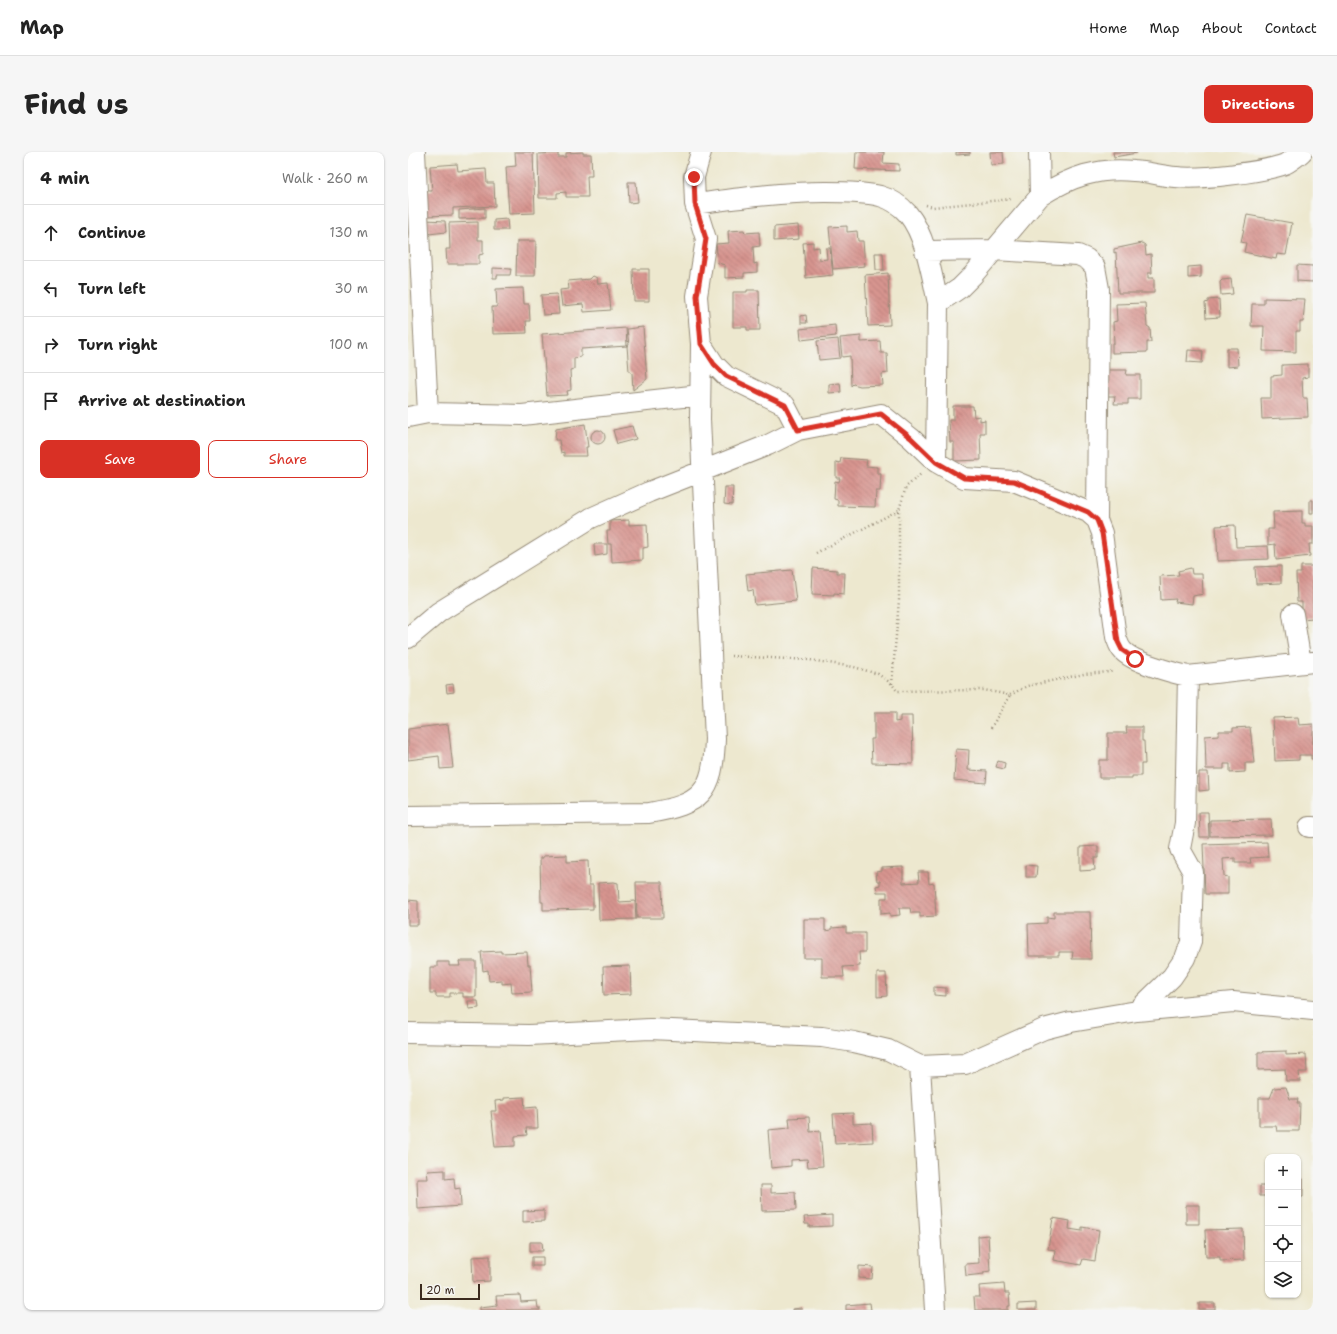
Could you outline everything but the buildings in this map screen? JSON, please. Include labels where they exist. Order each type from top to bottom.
[{"type":"street","points":[[416,152],[428,413]]},
{"type":"street","points":[[408,816],[629,814],[664,810],[687,804],[695,799],[704,788],[713,766],[715,738],[702,469],[700,394],[701,344],[697,296],[706,239],[695,204],[694,177],[702,152]]},
{"type":"street","points":[[1039,152],[1040,196]]},
{"type":"street","points":[[938,303],[960,288],[1040,196],[1060,183],[1074,177],[1097,172],[1133,170],[1177,177],[1195,178],[1268,168],[1286,164],[1302,152]]},
{"type":"street","points":[[695,204],[796,192],[839,192],[881,196],[896,204],[908,215],[913,222],[925,251],[938,303],[936,462]]},
{"type":"street","points":[[925,251],[994,250],[1078,255],[1090,261],[1096,270],[1100,289],[1097,520],[1102,533],[1116,637],[1122,650],[1135,659],[1172,673],[1188,676],[1307,662],[1293,614]]},
{"type":"street","points":[[701,344],[714,364],[726,376],[785,405],[798,430]]},
{"type":"street","points":[[408,417],[428,413],[522,415],[700,394]]},
{"type":"street","points":[[408,638],[419,627],[446,608],[591,518],[702,469],[768,445],[798,430],[881,414],[911,438],[936,462],[964,478],[1014,481],[1079,507],[1097,520]]},
{"type":"street","points":[[1137,1011],[1172,978],[1185,958],[1191,942],[1193,872],[1180,849],[1185,823],[1188,676]]},
{"type":"street","points":[[408,1033],[529,1035],[650,1029],[822,1037],[849,1040],[888,1050],[920,1066],[965,1064],[1044,1029],[1071,1022],[1137,1011],[1233,1002],[1313,1010]]},
{"type":"street","points":[[920,1066],[935,1310]]},
{"type":"path","points":[[918,204],[933,206],[1040,196]]},
{"type":"path","points":[[892,684],[899,600],[899,510],[906,487],[936,462]]},
{"type":"path","points":[[816,554],[899,510]]},
{"type":"path","points":[[712,656],[810,660],[846,665],[878,674],[892,684],[897,691],[984,690],[1010,695]]},
{"type":"path","points":[[991,728],[1010,695],[1027,686],[1084,674],[1110,672],[1135,659]]},
{"type":"route","points":[[694,177],[695,204],[706,239],[697,296],[701,344],[714,364],[726,376],[747,388],[785,405],[798,430],[881,414],[911,438],[936,462],[964,478],[1014,481],[1088,512],[1097,520],[1102,533],[1116,637],[1122,650],[1135,659]]}]
